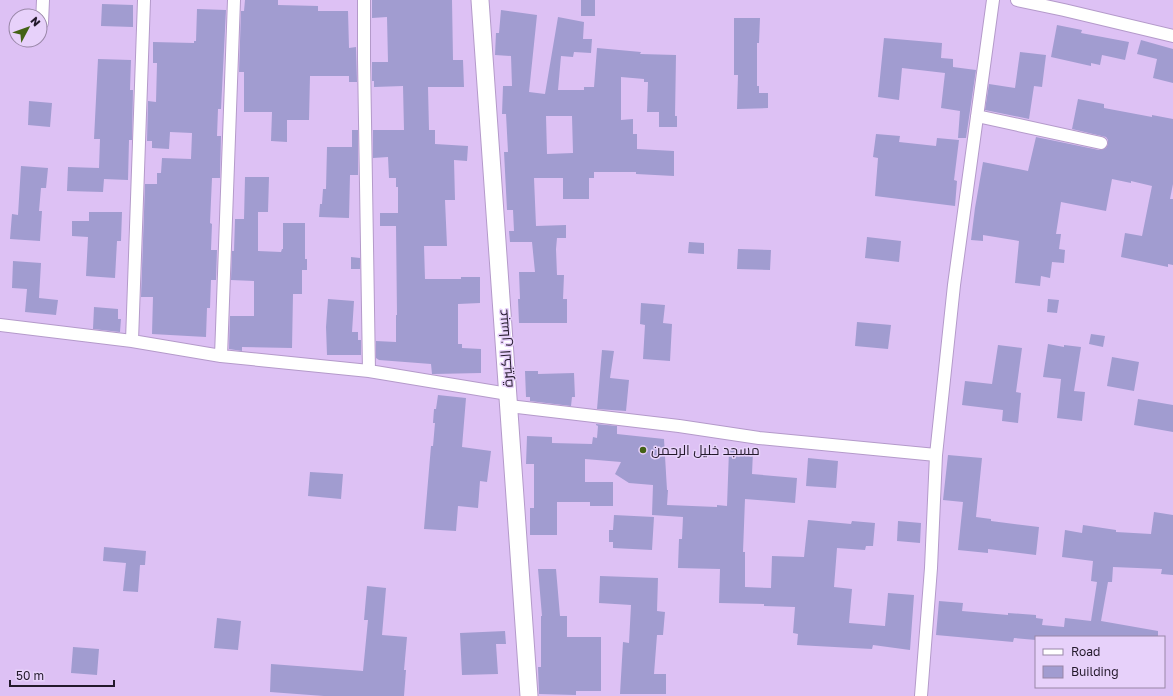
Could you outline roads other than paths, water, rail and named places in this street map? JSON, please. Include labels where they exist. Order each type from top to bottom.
[{"type":"main road","name":"عبسان الكبيرة","points":[[480,0],[529,696]]},
{"type":"street","points":[[132,341],[144,0]]},
{"type":"street","points":[[221,356],[234,0]]},
{"type":"street","points":[[364,0],[364,75],[370,371]]},
{"type":"street","points":[[921,696],[931,568],[936,456],[954,285],[993,0]]},
{"type":"street","points":[[1017,0],[1173,36]]},
{"type":"street","points":[[977,116],[1101,143]]},
{"type":"street","points":[[0,325],[132,341],[221,356],[370,371],[509,400],[759,438],[936,456]]},
{"type":"place","name":"مسجد خليل الرحمن","points":[[643,450]]}]
